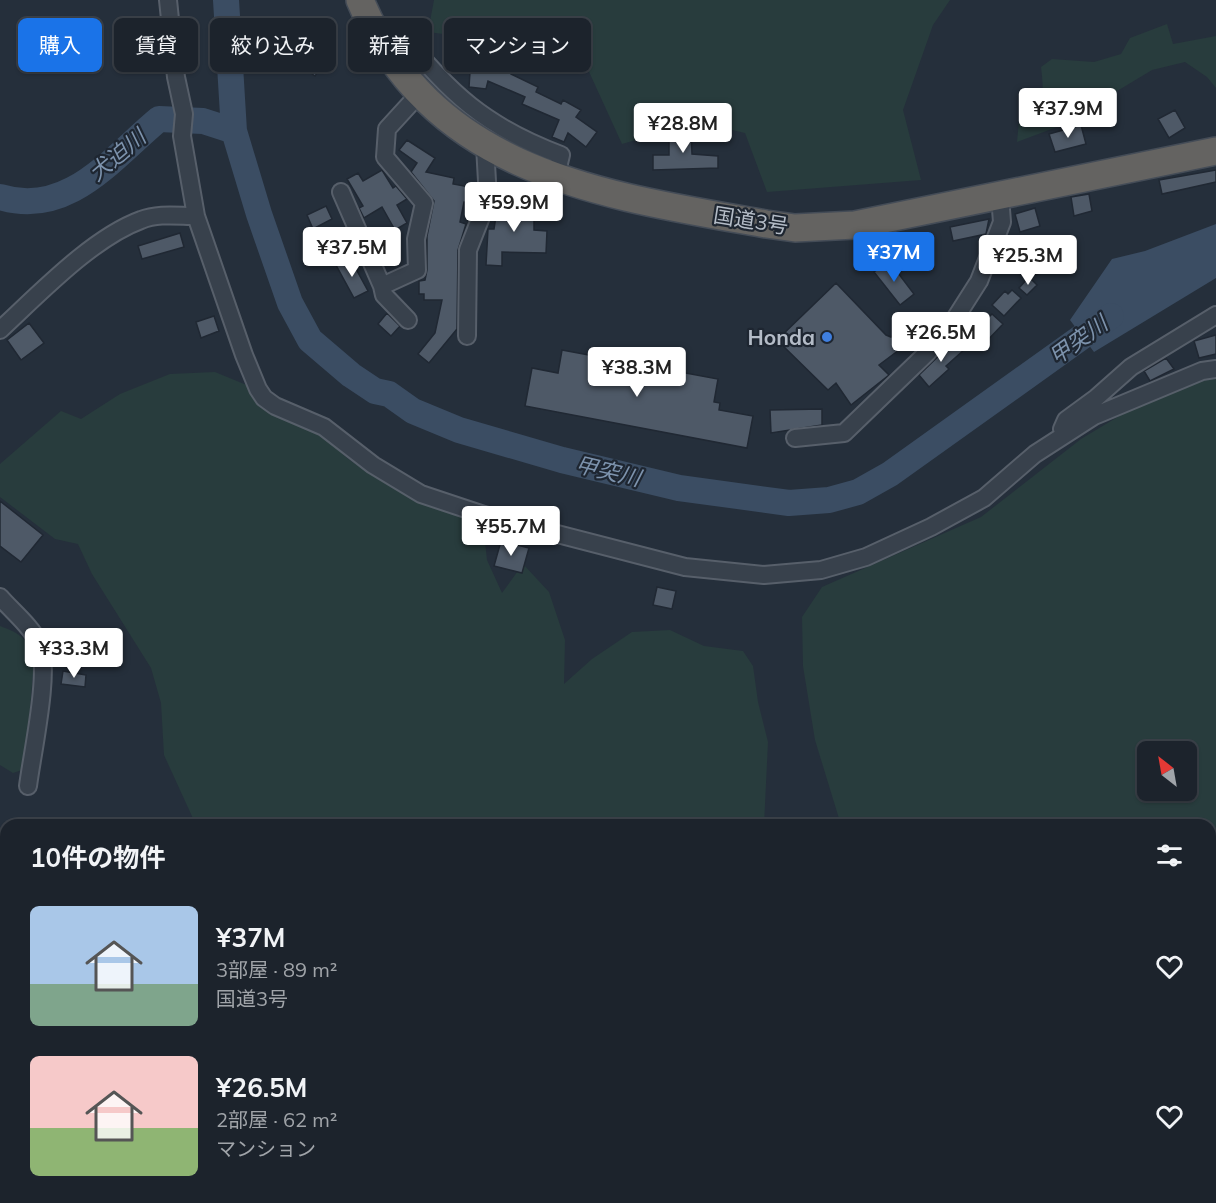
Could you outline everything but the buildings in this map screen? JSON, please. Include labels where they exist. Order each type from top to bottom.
[{"type":"highway","name":"国道3号","points":[[360,0],[369,18]]},
{"type":"highway","name":"国道3号","points":[[404,72],[420,94],[449,121],[485,146],[513,161],[556,176],[647,200],[795,228],[855,225],[1216,151]]},
{"type":"street","points":[[168,0],[176,76],[184,114],[182,136],[196,216],[244,355],[264,398],[275,406],[324,427],[373,465],[421,494],[484,515],[645,558],[720,572],[764,575],[840,566],[893,545],[984,498],[1035,454],[1094,416],[1202,371],[1216,369]]},
{"type":"street","points":[[432,71],[456,96],[491,122],[531,144],[561,155],[556,176]]},
{"type":"street","points":[[382,285],[417,270],[416,239],[424,203],[385,157],[387,129],[420,94]]},
{"type":"street","points":[[467,336],[468,249],[483,217],[488,199],[485,146]]},
{"type":"street","points":[[341,192],[382,285],[384,295],[408,320]]},
{"type":"street","points":[[795,438],[844,433],[927,353],[945,332],[979,281],[1002,222],[1000,197]]},
{"type":"street","points":[[0,330],[112,234],[142,219],[162,216],[196,216]]},
{"type":"street","points":[[0,308],[16,316]]},
{"type":"street","points":[[1058,438],[1066,420],[1096,398],[1131,367],[1216,315]]},
{"type":"street","points":[[0,597],[38,640],[42,652],[43,673],[28,786]]},
{"type":"green space","points":[[434,0],[950,0],[933,25],[903,110],[921,180],[767,192],[745,133],[698,122],[622,144],[589,72],[591,72],[591,18],[444,18],[444,34],[432,33],[431,18]]},
{"type":"green space","points":[[1167,24],[1173,44],[1216,36],[1216,88],[1207,77],[1185,62],[1152,70],[1057,127],[1017,142],[1019,121],[1038,103],[1042,93],[1041,67],[1052,59],[1094,62],[1121,54],[1130,38]]},
{"type":"green space","points":[[215,372],[249,386],[254,396],[269,409],[315,431],[362,469],[395,489],[447,512],[483,523],[487,560],[502,593],[523,564],[549,592],[565,640],[564,684],[592,659],[632,632],[670,630],[704,646],[743,651],[753,666],[758,702],[768,742],[764,819],[193,819],[164,755],[161,703],[151,668],[92,574],[78,544],[55,539],[0,497],[0,464],[61,411],[81,419],[120,394],[170,374]]},
{"type":"green space","points":[[1186,376],[1216,376],[1216,819],[839,819],[815,740],[803,666],[802,617],[822,587],[981,517],[1081,439]]},
{"type":"green space","points":[[0,626],[23,638],[34,661],[25,769],[13,773],[0,765]]},
{"type":"water","points":[[1216,224],[1216,278],[1094,352],[1070,320],[1112,259],[1145,251]]},
{"type":"waterway","name":"甲突川","points":[[226,0],[234,131],[259,214],[290,303],[310,340],[351,375],[375,391],[389,394],[413,411],[459,430],[562,460],[679,488],[789,503],[829,500],[858,492],[890,474],[1111,316]]},
{"type":"waterway","name":"犬迫川","points":[[0,197],[24,201],[47,199],[68,192],[106,166],[159,119],[203,121],[234,131]]},
{"type":"place","name":"Honda","points":[[827,337]]}]
